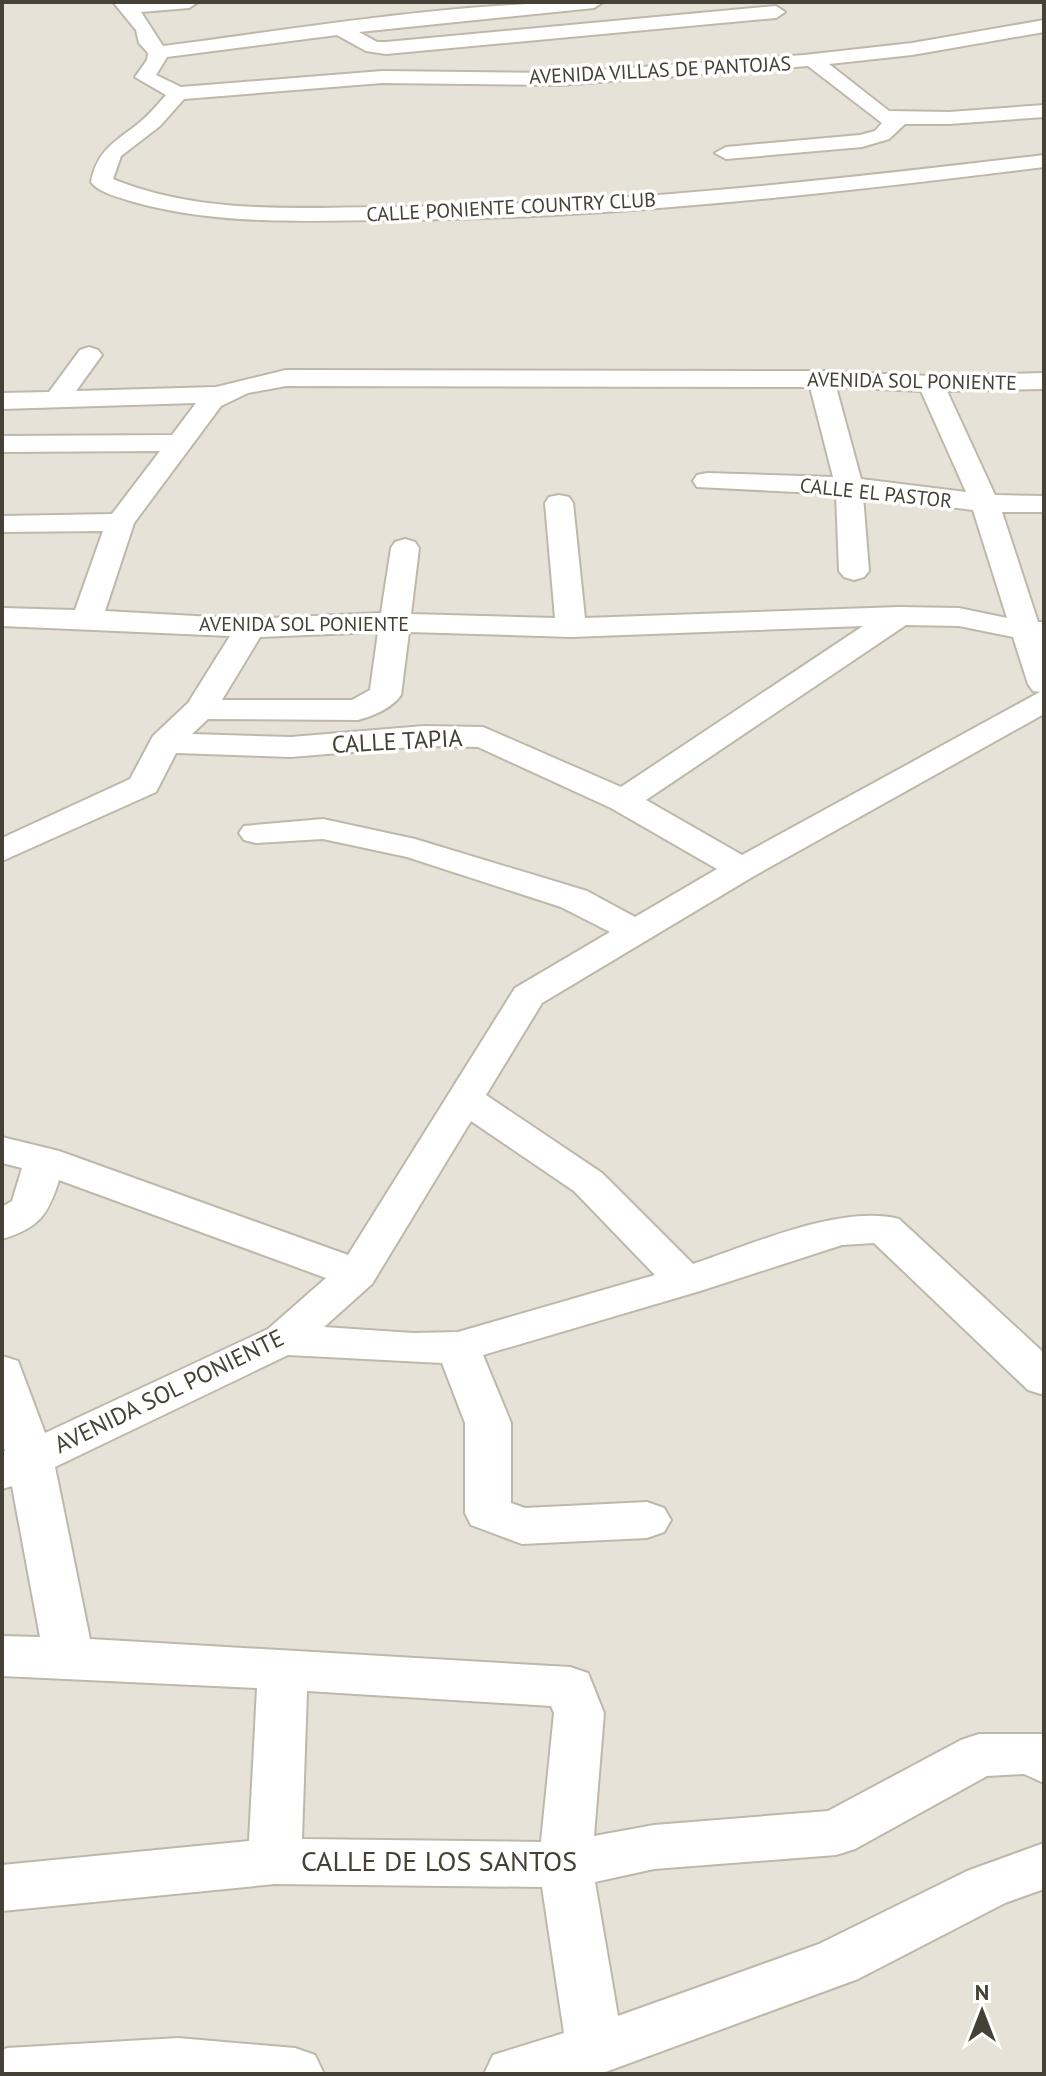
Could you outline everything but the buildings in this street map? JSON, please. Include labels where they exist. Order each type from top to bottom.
[{"type":"street","points":[[123,5],[189,2]]},
{"type":"street","points":[[158,52],[522,7],[594,2]]},
{"type":"street","points":[[123,5],[145,29],[149,43],[158,52]]},
{"type":"street","points":[[340,29],[373,47],[386,48],[776,12]]},
{"type":"street","name":"AVENIDA VILLAS DE PANTOJAS","points":[[178,93],[382,77],[560,79],[812,60],[952,43],[1044,26]]},
{"type":"street","points":[[158,52],[157,60],[145,77],[178,93]]},
{"type":"street","points":[[812,60],[884,117],[898,119],[1044,111]]},
{"type":"street","name":"CALLE PONIENTE COUNTRY CLUB","points":[[178,93],[151,124],[117,146],[104,164],[102,182],[148,200],[190,210],[401,214],[575,208],[829,187],[1044,161]]},
{"type":"street","points":[[726,153],[862,141],[882,135],[898,119]]},
{"type":"street","points":[[57,399],[89,355]]},
{"type":"street","name":"AVENIDA SOL PONIENTE","points":[[1035,631],[959,617],[899,616],[571,628],[393,622],[250,628],[87,619],[120,522],[212,400],[253,383],[286,378],[821,379],[931,384],[1044,381]]},
{"type":"street","points":[[821,379],[849,486],[854,571]]},
{"type":"street","points":[[931,384],[985,503],[1035,631],[1044,684]]},
{"type":"street","points":[[2,401],[220,395]]},
{"type":"street","points":[[2,444],[180,443]]},
{"type":"street","name":"CALLE EL PASTOR","points":[[707,481],[849,486],[985,503],[1044,504]]},
{"type":"street","points":[[559,503],[571,628]]},
{"type":"street","points":[[2,524],[120,522]]},
{"type":"street","points":[[200,709],[358,710],[385,695],[405,548]]},
{"type":"street","points":[[623,801],[899,616]]},
{"type":"street","points":[[2,617],[87,619]]},
{"type":"street","points":[[2,851],[144,785],[164,743],[200,709],[250,628]]},
{"type":"street","name":"AVENIDA SOL PONIENTE","points":[[16,1465],[283,1340],[357,1274],[528,996],[742,869],[1044,701]]},
{"type":"street","name":"CALLE TAPIA","points":[[164,743],[291,747],[424,736],[483,737],[623,801],[742,869]]},
{"type":"street","points":[[256,833],[323,829],[415,849],[574,899],[636,932]]},
{"type":"street","points":[[465,1099],[588,1182],[685,1281]]},
{"type":"street","points":[[2,1150],[45,1160],[357,1274]]},
{"type":"street","points":[[2,1225],[30,1208],[45,1160]]},
{"type":"street","points":[[283,1340],[413,1348],[458,1347],[685,1281],[839,1231],[884,1229],[1044,1379]]},
{"type":"street","points":[[458,1347],[488,1423],[488,1513],[522,1526],[647,1520]]},
{"type":"street","points":[[2,1372],[16,1465],[69,1657]]},
{"type":"street","points":[[2,1656],[69,1657],[570,1687],[579,1713],[565,1865],[595,2050]]},
{"type":"street","points":[[275,1861],[283,1670]]},
{"type":"street","name":"CALLE DE LOS SANTOS","points":[[2,1888],[275,1861],[565,1865],[654,1847],[836,1833],[979,1755],[1042,1755]]},
{"type":"street","points":[[513,2074],[595,2050],[838,1962],[986,1887],[1044,1866]]},
{"type":"street","points":[[7,2074],[178,2064],[295,2074]]},
{"type":"shaded area","points":[[2,2],[1044,2],[1044,2074],[2,2074]]}]
